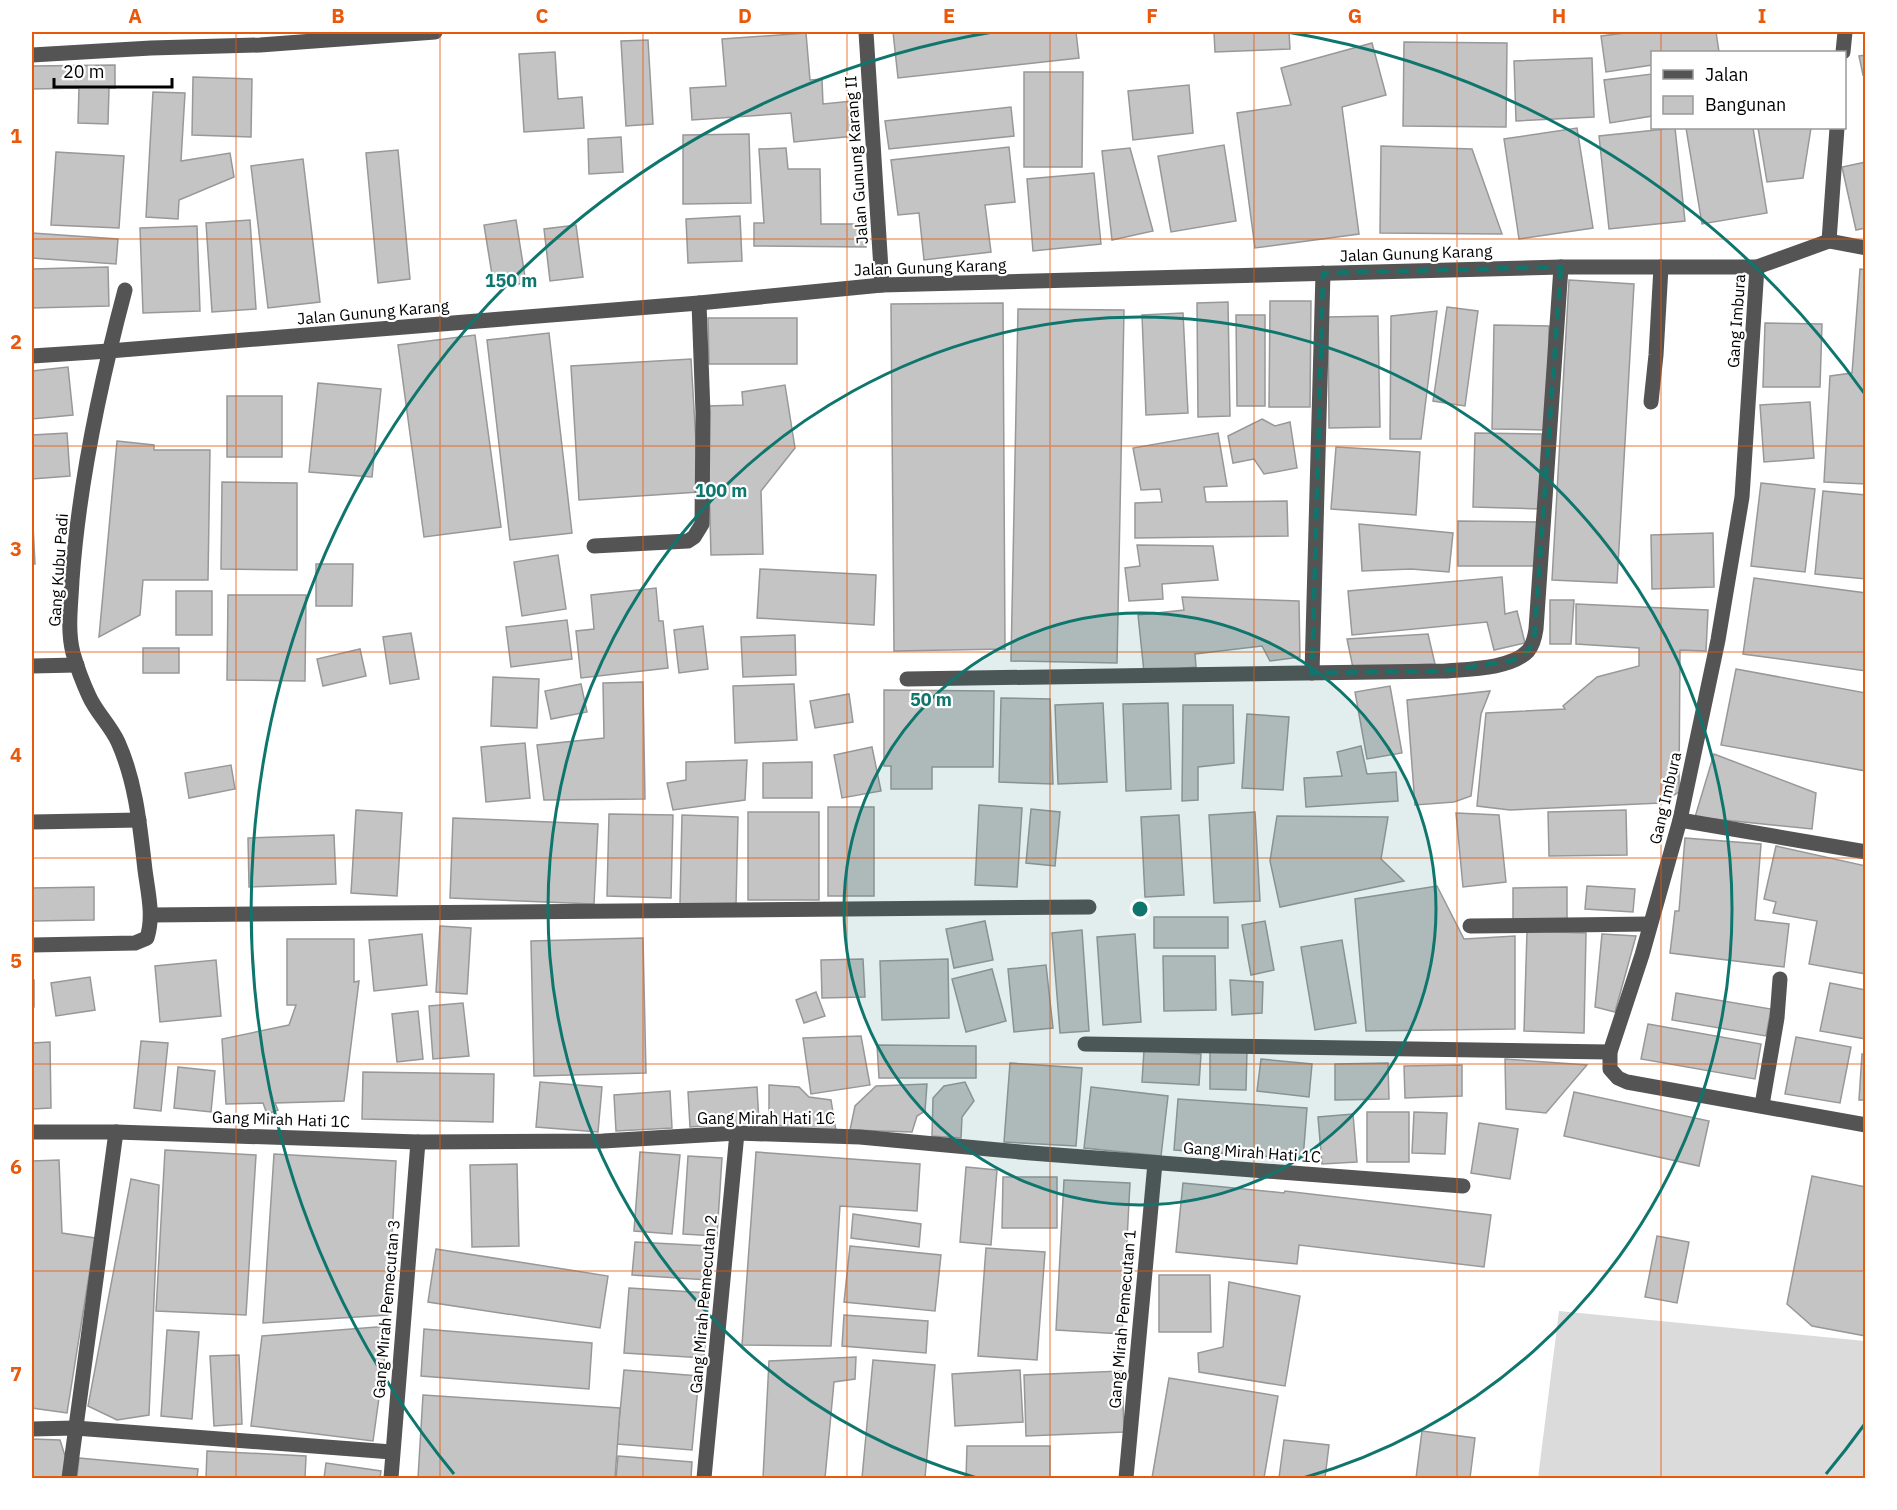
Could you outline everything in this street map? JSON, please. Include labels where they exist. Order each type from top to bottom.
[{"type":"street","points":[[32,55],[260,45],[435,32]]},
{"type":"street","name":"Jalan Gunung Karang II","points":[[866,32],[882,285]]},
{"type":"street","points":[[1843,51],[1845,32]]},
{"type":"street","points":[[1837,129],[1829,241],[1866,248]]},
{"type":"street","name":"Jalan Gunung Karang","points":[[32,356],[699,303],[882,285],[1562,267],[1757,267],[1829,241]]},
{"type":"street","points":[[907,679],[1445,671],[1511,661],[1528,651],[1534,641],[1536,629],[1562,267]]},
{"type":"street","points":[[1651,402],[1661,267]]},
{"type":"street","name":"Gang Imbura","points":[[1610,1052],[1680,820],[1718,640],[1742,497],[1757,267]]},
{"type":"street","points":[[1312,673],[1323,273]]},
{"type":"street","name":"Gang Kubu Padi","points":[[125,290],[109,351],[84,483],[75,545],[70,621],[73,652],[89,696],[117,740],[128,767],[139,820],[151,915]]},
{"type":"street","points":[[594,546],[688,541],[694,537],[702,524],[699,303]]},
{"type":"street","points":[[32,666],[77,665]]},
{"type":"street","points":[[32,822],[139,820]]},
{"type":"street","points":[[1680,820],[1866,852]]},
{"type":"street","points":[[32,945],[135,943],[147,938],[151,915],[1089,906]]},
{"type":"street","points":[[1470,926],[1650,924]]},
{"type":"street","points":[[1762,1105],[1777,1018],[1780,979]]},
{"type":"street","points":[[1085,1044],[1610,1052],[1610,1069],[1618,1078],[1627,1082],[1866,1125]]},
{"type":"street","name":"Gang Mirah Hati 1C","points":[[32,1132],[116,1132],[417,1142],[603,1141],[737,1133],[860,1137],[1155,1163],[1463,1186]]},
{"type":"street","points":[[69,1479],[116,1132]]},
{"type":"street","name":"Gang Mirah Pemecutan 2","points":[[704,1479],[737,1133]]},
{"type":"street","name":"Gang Mirah Pemecutan 3","points":[[392,1479],[392,1452],[417,1142]]},
{"type":"street","name":"Gang Mirah Pemecutan 1","points":[[1126,1479],[1155,1163]]},
{"type":"street","points":[[32,1429],[75,1428],[392,1452]]},
{"type":"highlighted area","points":[[1561,267],[1534,641],[1528,651],[1511,661],[1445,671],[1312,673],[1323,273]]},
{"type":"shaded area","points":[[1559,1311],[1865,1341],[1865,1478],[1538,1478]]},
{"type":"building","points":[[893,32],[1076,32],[1079,58],[898,78]]},
{"type":"building","points":[[1214,32],[1289,32],[1290,49],[1215,52]]},
{"type":"building","points":[[1633,32],[1716,32],[1719,51],[1651,51],[1651,65],[1606,72],[1601,36]]},
{"type":"building","points":[[806,33],[810,80],[822,79],[823,104],[852,101],[855,136],[794,142],[791,113],[692,120],[690,88],[726,86],[722,39]]},
{"type":"building","points":[[648,40],[653,124],[626,126],[621,41]]},
{"type":"building","points":[[1404,42],[1507,43],[1506,127],[1403,126]]},
{"type":"building","points":[[1372,43],[1386,95],[1342,107],[1359,234],[1255,248],[1237,113],[1291,105],[1281,68]]},
{"type":"building","points":[[555,52],[558,99],[582,97],[584,128],[524,132],[519,54]]},
{"type":"building","points":[[1866,55],[1866,74],[1863,75],[1859,56]]},
{"type":"building","points":[[1592,58],[1594,117],[1516,121],[1514,61]]},
{"type":"building","points":[[115,65],[115,88],[109,88],[108,124],[78,123],[79,88],[32,89],[32,66]]},
{"type":"building","points":[[1024,72],[1083,72],[1082,167],[1024,167]]},
{"type":"building","points":[[1651,74],[1651,116],[1610,123],[1604,80]]},
{"type":"building","points":[[193,77],[252,79],[251,137],[192,135]]},
{"type":"building","points":[[1189,85],[1193,133],[1133,140],[1128,91]]},
{"type":"building","points":[[153,92],[185,93],[181,161],[230,153],[234,177],[179,200],[178,219],[146,217]]},
{"type":"building","points":[[1011,107],[1014,136],[889,149],[885,121]]},
{"type":"building","points":[[1577,128],[1593,228],[1519,239],[1504,139]]},
{"type":"building","points":[[1675,129],[1685,221],[1609,229],[1599,136]]},
{"type":"building","points":[[1686,129],[1753,129],[1767,213],[1702,224]]},
{"type":"building","points":[[1758,129],[1811,129],[1803,178],[1767,182]]},
{"type":"building","points":[[749,134],[751,203],[683,204],[683,135]]},
{"type":"building","points":[[621,137],[623,172],[589,174],[588,139]]},
{"type":"building","points":[[1224,145],[1236,221],[1171,232],[1158,156]]},
{"type":"building","points":[[1381,146],[1472,149],[1502,234],[1380,233]]},
{"type":"building","points":[[1009,147],[1015,202],[985,205],[991,252],[924,260],[919,213],[898,215],[891,160]]},
{"type":"building","points":[[786,148],[788,169],[820,169],[821,224],[866,224],[866,247],[754,246],[754,223],[764,223],[759,149]]},
{"type":"building","points":[[1130,148],[1153,231],[1112,240],[1102,151]]},
{"type":"building","points":[[398,150],[410,279],[378,283],[366,153]]},
{"type":"building","points":[[56,152],[124,156],[119,228],[51,225]]},
{"type":"building","points":[[303,159],[320,302],[268,308],[251,166]]},
{"type":"building","points":[[1866,162],[1866,228],[1856,230],[1842,167]]},
{"type":"building","points":[[1094,173],[1101,244],[1033,251],[1027,179]]},
{"type":"building","points":[[740,216],[742,261],[688,263],[686,219]]},
{"type":"building","points":[[250,220],[256,309],[212,312],[206,223]]},
{"type":"building","points":[[516,220],[526,283],[494,287],[484,225]]},
{"type":"building","points":[[576,225],[583,277],[550,281],[544,229]]},
{"type":"building","points":[[197,226],[200,311],[143,313],[140,228]]},
{"type":"building","points":[[32,233],[118,239],[116,264],[32,258]]},
{"type":"building","points":[[108,267],[109,306],[32,308],[32,269]]},
{"type":"building","points":[[1860,269],[1866,270],[1866,484],[1824,482],[1830,376],[1852,373]]},
{"type":"building","points":[[1569,280],[1634,284],[1617,583],[1552,580]]},
{"type":"building","points":[[1270,301],[1311,301],[1310,407],[1269,407]]},
{"type":"building","points":[[1228,302],[1230,416],[1198,417],[1197,303]]},
{"type":"building","points":[[1003,303],[1005,649],[894,651],[891,304]]},
{"type":"building","points":[[1447,307],[1478,311],[1465,406],[1433,401]]},
{"type":"building","points":[[1018,309],[1124,310],[1117,663],[1011,661]]},
{"type":"building","points":[[1437,311],[1421,439],[1390,439],[1391,316]]},
{"type":"building","points":[[1183,313],[1188,413],[1146,415],[1142,315]]},
{"type":"building","points":[[1236,315],[1265,315],[1265,406],[1237,406]]},
{"type":"building","points":[[1378,316],[1380,427],[1329,428],[1328,317]]},
{"type":"building","points":[[708,318],[797,318],[797,364],[709,364]]},
{"type":"building","points":[[1765,323],[1822,324],[1820,387],[1763,387]]},
{"type":"building","points":[[1494,325],[1549,326],[1547,430],[1492,429]]},
{"type":"building","points":[[549,333],[572,533],[510,540],[487,340]]},
{"type":"building","points":[[475,335],[501,527],[424,537],[398,345]]},
{"type":"building","points":[[691,359],[699,492],[579,500],[571,366]]},
{"type":"building","points":[[68,367],[73,415],[32,419],[32,371]]},
{"type":"building","points":[[318,383],[381,389],[372,477],[309,472]]},
{"type":"building","points":[[785,385],[795,448],[761,491],[763,554],[711,555],[707,406],[743,405],[742,392]]},
{"type":"building","points":[[227,396],[282,396],[282,457],[227,457]]},
{"type":"building","points":[[1810,402],[1814,458],[1764,462],[1760,405]]},
{"type":"building","points":[[1262,419],[1275,426],[1290,422],[1297,468],[1264,474],[1254,459],[1233,463],[1228,436]]},
{"type":"building","points":[[67,433],[70,476],[32,479],[32,435]]},
{"type":"building","points":[[1218,433],[1227,486],[1204,487],[1206,502],[1287,501],[1288,536],[1135,538],[1135,503],[1162,502],[1160,489],[1141,490],[1133,448]]},
{"type":"building","points":[[1475,433],[1542,434],[1540,509],[1473,507]]},
{"type":"building","points":[[117,441],[154,445],[154,450],[210,450],[208,580],[143,580],[140,615],[99,637]]},
{"type":"building","points":[[1336,447],[1420,452],[1416,515],[1331,509]]},
{"type":"building","points":[[222,482],[297,483],[297,570],[221,569]]},
{"type":"building","points":[[1761,483],[1815,489],[1805,572],[1751,566]]},
{"type":"building","points":[[1823,491],[1866,495],[1866,579],[1815,574]]},
{"type":"building","points":[[32,505],[35,564],[32,564]]},
{"type":"building","points":[[1458,521],[1539,522],[1538,566],[1458,566]]},
{"type":"building","points":[[1359,524],[1453,533],[1449,572],[1411,569],[1362,571]]},
{"type":"building","points":[[1713,533],[1714,587],[1652,589],[1651,535]]},
{"type":"building","points":[[1137,545],[1213,546],[1218,580],[1162,584],[1163,599],[1129,601],[1125,568],[1140,566]]},
{"type":"building","points":[[558,555],[566,609],[522,616],[514,562]]},
{"type":"building","points":[[316,564],[353,564],[352,606],[316,606]]},
{"type":"building","points":[[760,569],[876,575],[874,625],[757,618]]},
{"type":"building","points":[[1502,577],[1505,614],[1517,611],[1525,643],[1494,650],[1487,622],[1352,635],[1348,591]]},
{"type":"building","points":[[1754,578],[1866,593],[1866,671],[1743,654]]},
{"type":"building","points":[[656,588],[659,621],[663,621],[668,668],[581,678],[576,631],[594,629],[591,595]]},
{"type":"building","points":[[176,591],[212,591],[212,635],[176,635]]},
{"type":"building","points":[[228,595],[306,595],[305,681],[227,680]]},
{"type":"building","points":[[1182,597],[1299,601],[1300,657],[1270,661],[1262,646],[1195,654],[1196,667],[1144,672],[1138,615],[1184,610]]},
{"type":"building","points":[[1550,600],[1574,600],[1571,644],[1550,644]]},
{"type":"building","points":[[1576,604],[1708,610],[1706,651],[1680,650],[1679,792],[1661,803],[1510,810],[1477,806],[1486,713],[1565,709],[1563,706],[1597,677],[1639,666],[1639,648],[1576,644]]},
{"type":"building","points":[[567,620],[572,659],[511,667],[506,627]]},
{"type":"building","points":[[703,626],[708,669],[679,673],[674,630]]},
{"type":"building","points":[[411,633],[419,679],[390,684],[383,637]]},
{"type":"building","points":[[1428,634],[1435,664],[1353,668],[1347,639]]},
{"type":"building","points":[[795,635],[796,675],[743,677],[741,637]]},
{"type":"building","points":[[143,648],[179,648],[179,673],[143,673]]},
{"type":"building","points":[[360,649],[366,676],[323,686],[317,659]]},
{"type":"building","points":[[1736,669],[1866,693],[1866,771],[1721,745]]},
{"type":"building","points":[[493,677],[539,679],[537,728],[491,726]]},
{"type":"building","points":[[643,682],[645,799],[544,800],[537,745],[604,738],[603,683]]},
{"type":"building","points":[[581,684],[587,712],[551,719],[545,691]]},
{"type":"building","points":[[794,684],[797,740],[735,743],[733,686]]},
{"type":"building","points":[[1390,686],[1402,753],[1367,759],[1355,692]]},
{"type":"building","points":[[884,690],[994,691],[993,767],[932,767],[932,789],[891,789],[891,766],[884,766]]},
{"type":"building","points":[[1490,691],[1481,714],[1471,796],[1454,802],[1415,805],[1407,700]]},
{"type":"building","points":[[849,694],[853,722],[815,728],[810,701]]},
{"type":"building","points":[[1001,698],[1050,699],[1053,784],[999,782]]},
{"type":"building","points":[[1103,703],[1107,782],[1058,784],[1055,705]]},
{"type":"building","points":[[1168,703],[1171,789],[1126,791],[1123,704]]},
{"type":"building","points":[[1183,705],[1233,705],[1234,763],[1198,767],[1198,800],[1182,801]]},
{"type":"building","points":[[1247,714],[1289,717],[1283,790],[1242,788]]},
{"type":"building","points":[[525,743],[530,798],[486,802],[481,747]]},
{"type":"building","points":[[1361,746],[1367,774],[1396,772],[1398,801],[1306,807],[1304,778],[1342,776],[1337,752]]},
{"type":"building","points":[[872,747],[881,791],[842,798],[834,755]]},
{"type":"building","points":[[1714,754],[1816,793],[1812,829],[1695,817]]},
{"type":"building","points":[[747,760],[745,800],[673,810],[667,783],[686,780],[686,762]]},
{"type":"building","points":[[812,762],[812,798],[763,798],[763,763]]},
{"type":"building","points":[[231,765],[235,789],[189,798],[185,773]]},
{"type":"building","points":[[979,805],[1022,808],[1017,887],[975,885]]},
{"type":"building","points":[[828,807],[874,807],[874,896],[828,896]]},
{"type":"building","points":[[1031,809],[1060,812],[1055,866],[1026,863]]},
{"type":"building","points":[[356,810],[402,813],[397,896],[351,893]]},
{"type":"building","points":[[1626,810],[1627,855],[1549,856],[1548,812]]},
{"type":"building","points":[[748,812],[819,812],[819,900],[748,900]]},
{"type":"building","points":[[1255,812],[1260,901],[1214,903],[1209,815]]},
{"type":"building","points":[[1456,813],[1499,815],[1506,882],[1463,887]]},
{"type":"building","points":[[609,814],[673,815],[671,898],[607,896]]},
{"type":"building","points":[[682,815],[738,817],[736,905],[680,904]]},
{"type":"building","points":[[1179,815],[1184,895],[1145,897],[1141,817]]},
{"type":"building","points":[[1277,816],[1388,817],[1381,859],[1404,881],[1280,907],[1270,861]]},
{"type":"building","points":[[453,818],[598,824],[594,904],[450,898]]},
{"type":"building","points":[[334,835],[336,884],[249,887],[248,838]]},
{"type":"building","points":[[1685,838],[1761,844],[1755,920],[1789,924],[1784,967],[1670,953],[1675,911],[1679,911]]},
{"type":"building","points":[[1776,846],[1866,866],[1866,974],[1809,964],[1817,921],[1773,913],[1776,902],[1764,899]]},
{"type":"building","points":[[1437,886],[1464,939],[1515,936],[1515,1029],[1366,1031],[1355,899]]},
{"type":"building","points":[[1587,886],[1635,889],[1633,912],[1585,909]]},
{"type":"building","points":[[94,887],[94,920],[32,921],[32,888]]},
{"type":"building","points":[[1567,887],[1567,923],[1513,924],[1513,888]]},
{"type":"building","points":[[1154,917],[1228,917],[1228,948],[1154,948]]},
{"type":"building","points":[[985,921],[993,960],[954,968],[946,929]]},
{"type":"building","points":[[1265,921],[1274,970],[1251,975],[1242,925]]},
{"type":"building","points":[[440,926],[471,928],[467,994],[436,992]]},
{"type":"building","points":[[1082,930],[1089,1031],[1060,1033],[1052,933]]},
{"type":"building","points":[[1527,931],[1586,933],[1584,1033],[1524,1031]]},
{"type":"building","points":[[422,934],[427,985],[374,991],[369,940]]},
{"type":"building","points":[[1135,934],[1141,1022],[1103,1025],[1097,937]]},
{"type":"building","points":[[1602,934],[1636,936],[1615,1012],[1595,1007]]},
{"type":"building","points":[[643,938],[646,1073],[534,1076],[531,941]]},
{"type":"building","points":[[287,939],[354,939],[354,982],[359,981],[344,1101],[275,1103],[278,1110],[267,1114],[263,1103],[226,1104],[222,1039],[289,1025],[296,1005],[287,1005]]},
{"type":"building","points":[[1342,940],[1356,1023],[1315,1030],[1301,947]]},
{"type":"building","points":[[1163,956],[1215,956],[1216,1010],[1164,1011]]},
{"type":"building","points":[[863,959],[865,997],[822,998],[821,960]]},
{"type":"building","points":[[948,959],[949,1018],[882,1020],[880,961]]},
{"type":"building","points":[[216,960],[221,1016],[160,1022],[155,966]]},
{"type":"building","points":[[1046,965],[1053,1028],[1014,1032],[1008,969]]},
{"type":"building","points":[[992,969],[1006,1021],[966,1032],[952,979]]},
{"type":"building","points":[[90,977],[95,1010],[56,1016],[51,983]]},
{"type":"building","points":[[32,980],[34,980],[34,1007],[32,1007]]},
{"type":"building","points":[[1230,980],[1263,982],[1262,1013],[1232,1015]]},
{"type":"building","points":[[1830,983],[1866,990],[1866,1039],[1820,1031]]},
{"type":"building","points":[[816,992],[825,1016],[804,1023],[796,1000]]},
{"type":"building","points":[[1676,993],[1771,1009],[1766,1036],[1672,1020]]},
{"type":"building","points":[[463,1003],[469,1056],[433,1059],[429,1006]]},
{"type":"building","points":[[418,1011],[423,1059],[397,1062],[392,1014]]},
{"type":"building","points":[[1648,1024],[1761,1044],[1755,1079],[1641,1059]]},
{"type":"building","points":[[861,1036],[870,1085],[811,1094],[803,1038]]},
{"type":"building","points":[[1796,1037],[1851,1047],[1840,1103],[1785,1094]]},
{"type":"building","points":[[141,1041],[168,1043],[161,1111],[134,1108]]},
{"type":"building","points":[[50,1042],[51,1108],[32,1109],[32,1043]]},
{"type":"building","points":[[877,1045],[976,1046],[976,1078],[879,1078]]},
{"type":"building","points":[[1144,1050],[1201,1054],[1199,1085],[1142,1082]]},
{"type":"building","points":[[1210,1050],[1247,1050],[1246,1090],[1210,1089]]},
{"type":"building","points":[[1862,1054],[1866,1054],[1866,1100],[1859,1100]]},
{"type":"building","points":[[1261,1059],[1312,1064],[1309,1097],[1257,1091]]},
{"type":"building","points":[[1505,1059],[1587,1065],[1546,1113],[1506,1109]]},
{"type":"building","points":[[1010,1063],[1082,1068],[1076,1146],[1004,1142]]},
{"type":"building","points":[[1388,1063],[1389,1099],[1335,1100],[1335,1064]]},
{"type":"building","points":[[1462,1065],[1462,1096],[1405,1098],[1404,1066]]},
{"type":"building","points":[[178,1067],[215,1071],[211,1112],[174,1108]]},
{"type":"building","points":[[363,1072],[494,1074],[493,1122],[362,1119]]},
{"type":"building","points":[[540,1082],[602,1087],[598,1132],[536,1127]]},
{"type":"building","points":[[965,1082],[974,1101],[962,1117],[961,1138],[932,1136],[933,1098],[944,1086]]},
{"type":"building","points":[[927,1084],[925,1111],[917,1116],[912,1132],[850,1130],[855,1106],[876,1086]]},
{"type":"building","points":[[769,1085],[799,1087],[809,1097],[831,1100],[836,1131],[769,1125]]},
{"type":"building","points":[[757,1087],[759,1122],[690,1127],[688,1092]]},
{"type":"building","points":[[1091,1087],[1168,1096],[1161,1156],[1084,1148]]},
{"type":"building","points":[[670,1091],[672,1128],[616,1131],[614,1095]]},
{"type":"building","points":[[1574,1092],[1709,1121],[1699,1166],[1564,1136]]},
{"type":"building","points":[[1178,1099],[1307,1108],[1303,1159],[1174,1150]]},
{"type":"building","points":[[1367,1112],[1409,1112],[1409,1162],[1367,1162]]},
{"type":"building","points":[[1414,1112],[1447,1113],[1445,1154],[1412,1153]]},
{"type":"building","points":[[1353,1114],[1357,1162],[1322,1164],[1318,1117]]},
{"type":"building","points":[[1479,1123],[1518,1129],[1510,1179],[1471,1173]]},
{"type":"building","points":[[165,1150],[256,1155],[246,1315],[156,1311]]},
{"type":"building","points":[[640,1152],[680,1155],[672,1234],[634,1231]]},
{"type":"building","points":[[756,1152],[920,1164],[917,1211],[840,1206],[831,1346],[742,1345]]},
{"type":"building","points":[[274,1154],[396,1161],[388,1315],[263,1323]]},
{"type":"building","points":[[688,1156],[722,1158],[717,1236],[683,1234]]},
{"type":"building","points":[[59,1160],[62,1233],[95,1238],[67,1413],[32,1408],[32,1161]]},
{"type":"building","points":[[517,1164],[519,1246],[472,1247],[470,1165]]},
{"type":"building","points":[[966,1167],[997,1170],[991,1245],[960,1242]]},
{"type":"building","points":[[1812,1176],[1866,1187],[1866,1336],[1812,1326],[1787,1304]]},
{"type":"building","points":[[1003,1177],[1057,1177],[1057,1228],[1002,1228]]},
{"type":"building","points":[[131,1179],[159,1185],[149,1415],[117,1420],[88,1406]]},
{"type":"building","points":[[1064,1180],[1130,1183],[1122,1334],[1056,1330]]},
{"type":"building","points":[[1183,1183],[1284,1193],[1285,1191],[1491,1215],[1484,1267],[1299,1245],[1297,1264],[1176,1252]]},
{"type":"building","points":[[853,1214],[921,1224],[919,1247],[851,1238]]},
{"type":"building","points":[[1657,1236],[1689,1242],[1677,1303],[1645,1297]]},
{"type":"building","points":[[635,1242],[711,1246],[708,1280],[632,1275]]},
{"type":"building","points":[[850,1246],[941,1255],[935,1311],[844,1302]]},
{"type":"building","points":[[986,1248],[1045,1252],[1037,1360],[978,1356]]},
{"type":"building","points":[[436,1249],[608,1276],[600,1328],[428,1302]]},
{"type":"building","points":[[1159,1275],[1210,1275],[1211,1332],[1159,1332]]},
{"type":"building","points":[[1229,1282],[1300,1296],[1285,1386],[1199,1372],[1198,1353],[1223,1347]]},
{"type":"building","points":[[629,1288],[709,1293],[704,1358],[624,1353]]},
{"type":"building","points":[[844,1315],[928,1321],[926,1353],[842,1346]]},
{"type":"building","points":[[389,1326],[373,1441],[251,1426],[262,1336]]},
{"type":"building","points":[[424,1329],[592,1343],[589,1389],[421,1376]]},
{"type":"building","points":[[167,1330],[199,1332],[192,1419],[161,1416]]},
{"type":"building","points":[[239,1355],[242,1424],[214,1426],[210,1356]]},
{"type":"building","points":[[856,1357],[855,1379],[834,1382],[825,1478],[763,1478],[769,1361]]},
{"type":"building","points":[[873,1360],[935,1365],[925,1478],[862,1478]]},
{"type":"building","points":[[624,1370],[699,1376],[692,1450],[617,1444]]},
{"type":"building","points":[[1020,1370],[1023,1422],[955,1426],[952,1374]]},
{"type":"building","points":[[1122,1371],[1124,1432],[1026,1436],[1024,1375]]},
{"type":"building","points":[[1169,1378],[1278,1396],[1264,1478],[1152,1478]]},
{"type":"building","points":[[423,1395],[620,1408],[615,1478],[418,1478]]},
{"type":"building","points":[[1422,1431],[1475,1438],[1470,1478],[1416,1478]]},
{"type":"building","points":[[32,1439],[60,1440],[67,1462],[63,1478],[32,1478]]},
{"type":"building","points":[[1284,1440],[1329,1445],[1325,1478],[1279,1478]]},
{"type":"building","points":[[967,1446],[1050,1446],[1050,1478],[966,1478]]},
{"type":"building","points":[[207,1451],[306,1456],[305,1478],[206,1478]]},
{"type":"building","points":[[618,1456],[692,1462],[691,1478],[616,1478]]},
{"type":"building","points":[[79,1458],[198,1469],[197,1478],[77,1478]]},
{"type":"building","points":[[326,1463],[381,1471],[380,1478],[324,1478]]}]
